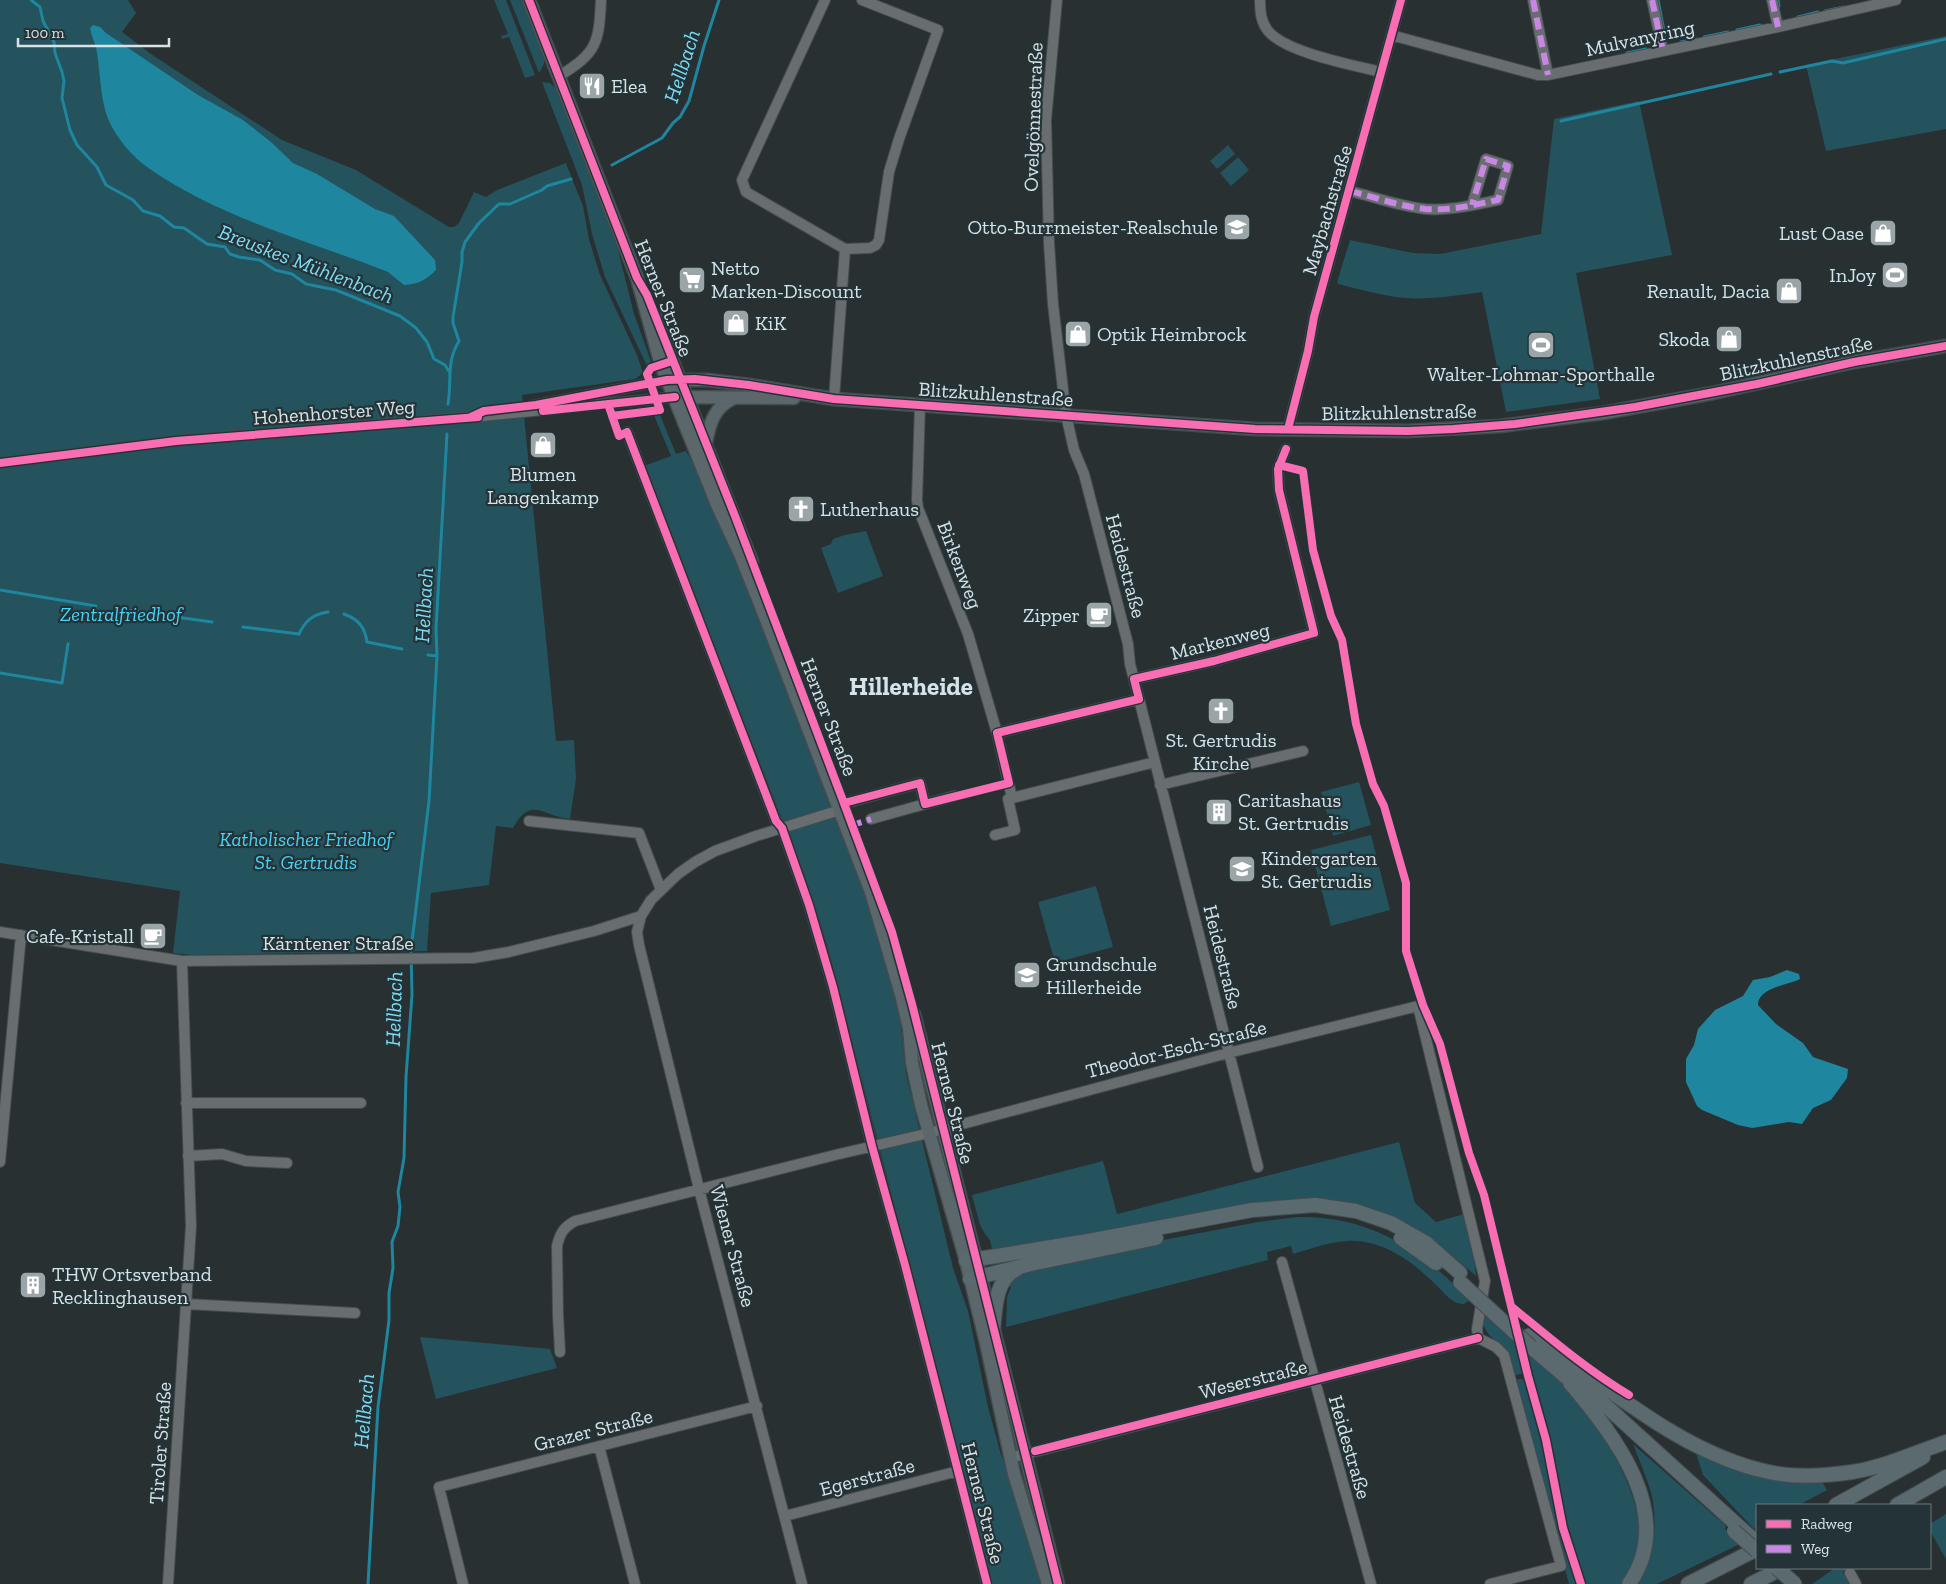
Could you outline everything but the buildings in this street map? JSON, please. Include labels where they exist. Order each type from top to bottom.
[{"type":"highway","points":[[971,1259],[1094,1240],[1252,1210],[1315,1205],[1376,1216],[1426,1243],[1460,1278],[1558,1369],[1737,1529],[1756,1541]]},
{"type":"highway","points":[[975,1277],[1249,1219],[1273,1216],[1324,1215],[1364,1222],[1392,1233],[1460,1278]]},
{"type":"highway","points":[[993,1330],[996,1298],[1005,1278],[1012,1272],[1031,1264]]},
{"type":"highway","points":[[1530,1341],[1701,1449],[1735,1463],[1769,1472],[1798,1476],[1852,1472],[1879,1466],[1946,1443]]},
{"type":"highway","points":[[1530,1341],[1552,1357],[1737,1529],[1756,1549]]},
{"type":"highway","points":[[1558,1369],[1597,1416],[1622,1455],[1639,1488],[1645,1510],[1646,1544],[1638,1570],[1629,1584]]},
{"type":"highway","points":[[1838,1504],[1946,1443]]},
{"type":"highway","points":[[1899,1504],[1946,1477]]},
{"type":"highway","points":[[1688,1584],[1756,1550]]},
{"type":"highway","points":[[1778,1569],[1795,1584]]},
{"type":"highway","points":[[1751,1584],[1782,1569]]},
{"type":"highway","points":[[1785,1569],[1803,1584]]},
{"type":"main road","name":"Herner Straße","points":[[529,0],[637,278],[658,355],[706,442],[841,806],[871,892],[901,994],[909,1028],[914,1072],[928,1133],[971,1259]]},
{"type":"main road","name":"Blitzkuhlenstraße","points":[[673,380],[749,385],[834,399],[1255,429],[1414,430],[1515,424],[1635,407],[1757,384],[1854,362],[1946,346]]},
{"type":"main road","name":"Herner Straße","points":[[681,397],[718,507],[754,588],[892,932],[912,1004],[942,1128],[975,1277],[986,1344],[1010,1458],[1048,1584]]},
{"type":"main road","points":[[681,397],[834,399]]},
{"type":"main road","points":[[706,442],[711,420],[719,408],[726,402],[736,398]]},
{"type":"main road","name":"Herner Straße","points":[[975,1277],[993,1330],[1058,1584]]},
{"type":"street","points":[[559,76],[577,66],[591,52],[598,38],[601,0]]},
{"type":"street","points":[[825,0],[742,180],[746,192],[846,249],[870,248],[876,245],[879,240],[889,172],[899,138],[938,30],[862,0]]},
{"type":"street","name":"Ovelgönnestraße","points":[[1057,0],[1046,120],[1052,304],[1066,415]]},
{"type":"street","points":[[1260,0],[1262,19],[1268,31],[1277,40],[1327,58],[1381,72]]},
{"type":"street","name":"Maybachstraße","points":[[1288,429],[1308,351],[1314,317],[1401,0]]},
{"type":"street","points":[[1533,0],[1548,76]]},
{"type":"street","points":[[1652,0],[1664,51]]},
{"type":"street","points":[[1772,0],[1778,27]]},
{"type":"street","name":"Mulvanyring","points":[[1391,35],[1538,75],[1548,76],[1896,0]]},
{"type":"street","points":[[1350,190],[1426,209],[1472,205],[1498,200],[1508,166],[1486,159],[1472,205]]},
{"type":"street","points":[[834,399],[846,249]]},
{"type":"street","name":"Hohenhorster Weg","points":[[471,417],[484,411],[536,405],[673,380]]},
{"type":"street","name":"Hohenhorster Weg","points":[[0,463],[176,441],[471,417],[681,397]]},
{"type":"street","name":"Birkenweg","points":[[920,405],[917,500],[968,634],[997,733],[1012,798],[1008,799],[1016,830],[995,835]]},
{"type":"street","name":"Heidestraße","points":[[1066,415],[1074,450],[1084,474],[1128,644],[1134,679],[1160,785],[1258,1167]]},
{"type":"street","name":"Herner Straße","points":[[627,432],[776,821],[782,828],[809,905],[833,987],[872,1146],[905,1265],[987,1584]]},
{"type":"street","name":"Markenweg","points":[[1134,679],[1214,661],[1314,633],[1279,490],[1278,469],[1286,449]]},
{"type":"street","points":[[997,733],[1139,699]]},
{"type":"street","points":[[1160,785],[1303,751]]},
{"type":"street","points":[[1012,798],[1155,762]]},
{"type":"street","points":[[640,916],[661,890],[695,862],[715,851],[841,806],[920,783],[925,804]]},
{"type":"street","points":[[871,819],[955,796]]},
{"type":"street","points":[[529,821],[639,832],[661,890]]},
{"type":"street","name":"Kärntener Straße","points":[[0,932],[182,961],[411,960],[473,958],[509,952],[594,931],[640,916]]},
{"type":"street","name":"Wiener Straße","points":[[640,916],[637,932],[639,945],[699,1189],[802,1584]]},
{"type":"street","points":[[0,1162],[21,935]]},
{"type":"street","name":"Tiroler Straße","points":[[168,1584],[191,1226],[182,961]]},
{"type":"street","name":"Theodor-Esch-Straße","points":[[560,1352],[558,1246],[560,1235],[566,1226],[575,1221],[928,1133],[1228,1053],[1418,1006],[1484,1281],[1477,1329],[1478,1338]]},
{"type":"street","points":[[186,1103],[360,1102]]},
{"type":"street","points":[[188,1156],[222,1154],[246,1161],[287,1163]]},
{"type":"street","name":"Heidestraße","points":[[1282,1262],[1371,1584]]},
{"type":"street","points":[[186,1304],[355,1314]]},
{"type":"street","points":[[1478,1338],[1496,1347],[1504,1355],[1560,1566],[1490,1584]]},
{"type":"street","name":"Weserstraße","points":[[1010,1458],[1478,1338]]},
{"type":"street","name":"Grazer Straße","points":[[463,1584],[439,1487],[756,1406]]},
{"type":"street","points":[[599,1446],[635,1584]]},
{"type":"street","name":"Egerstraße","points":[[785,1516],[958,1471]]},
{"type":"street","points":[[1850,1573],[1856,1584]]},
{"type":"green space","points":[[0,0],[128,0],[136,13],[122,32],[151,54],[282,140],[356,170],[449,227],[454,227],[459,223],[474,192],[486,197],[497,190],[566,163],[583,206],[589,239],[600,275],[637,355],[643,373],[635,379],[522,395],[556,741],[574,740],[576,779],[570,819],[532,810],[519,818],[513,828],[496,826],[489,885],[431,893],[427,951],[191,955],[173,953],[180,891],[0,863]]},
{"type":"green space","points":[[494,0],[506,0],[535,75],[525,78],[509,37],[502,39],[501,36],[508,34]]},
{"type":"green space","points":[[510,0],[522,0],[538,37],[544,60],[539,73]]},
{"type":"green space","points":[[1946,36],[1946,129],[1826,151],[1806,65]]},
{"type":"green space","points":[[542,82],[550,83],[558,90],[616,242],[634,314],[652,364],[647,366],[605,277],[592,234],[582,185]]},
{"type":"green space","points":[[1639,101],[1672,255],[1576,273],[1600,399],[1506,412],[1482,292],[1439,298],[1407,298],[1338,284],[1350,240],[1413,253],[1440,254],[1541,234],[1554,119]]},
{"type":"green space","points":[[1228,145],[1235,154],[1217,169],[1210,161]]},
{"type":"green space","points":[[1238,157],[1249,170],[1231,186],[1220,173]]},
{"type":"green space","points":[[657,412],[676,454],[686,451],[700,474],[729,541],[827,788],[875,920],[899,1008],[906,1074],[953,1268],[968,1311],[988,1407],[1001,1455],[1007,1467],[1043,1584],[992,1584],[827,944],[807,883],[644,466],[671,456],[653,413]]},
{"type":"green space","points":[[866,531],[883,576],[838,593],[821,548],[831,544],[833,539]]},
{"type":"green space","points":[[1359,782],[1371,825],[1333,836],[1321,792]]},
{"type":"green space","points":[[1371,835],[1390,910],[1331,926],[1311,850]]},
{"type":"green space","points":[[1096,886],[1113,947],[1055,963],[1038,902]]},
{"type":"green space","points":[[1399,1142],[1415,1203],[1436,1222],[1464,1214],[1474,1256],[1476,1276],[1423,1234],[1393,1217],[1361,1206],[1335,1201],[1308,1199],[1254,1203],[1110,1231],[995,1250],[992,1249],[990,1240],[980,1225],[972,1195],[1103,1161],[1117,1214]]},
{"type":"green space","points":[[1297,1217],[1323,1218],[1348,1222],[1371,1229],[1392,1239],[1413,1251],[1433,1266],[1470,1300],[1464,1304],[1455,1302],[1445,1295],[1427,1276],[1395,1253],[1372,1244],[1346,1241],[1326,1244],[1293,1254],[1291,1246],[1267,1252],[1268,1260],[1006,1327],[1007,1297],[1011,1287],[1005,1284],[1011,1276],[1089,1254],[1258,1222]]},
{"type":"green space","points":[[1483,1312],[1520,1345],[1525,1367],[1522,1374],[1515,1375],[1509,1358],[1488,1334],[1484,1325]]},
{"type":"green space","points":[[420,1337],[550,1349],[557,1368],[436,1399]]},
{"type":"green space","points":[[1526,1351],[1559,1380],[1590,1418],[1604,1438],[1627,1481],[1635,1504],[1639,1525],[1639,1546],[1634,1561],[1621,1584],[1583,1584],[1566,1530],[1550,1448],[1530,1379]]},
{"type":"green space","points":[[1519,1379],[1524,1379],[1528,1383],[1545,1442],[1560,1518],[1580,1584],[1569,1584],[1515,1384]]},
{"type":"green space","points":[[1633,1444],[1726,1526],[1725,1529],[1740,1544],[1657,1584],[1638,1584],[1653,1545],[1654,1513],[1650,1489]]},
{"type":"green space","points":[[1696,1453],[1767,1479],[1823,1483],[1827,1490],[1801,1504],[1756,1504],[1756,1528],[1754,1529],[1703,1475]]},
{"type":"green space","points":[[1946,1514],[1946,1559],[1931,1533],[1931,1523]]},
{"type":"green space","points":[[1834,1569],[1849,1569],[1843,1572],[1850,1584],[1812,1584]]},
{"type":"water","points":[[93,25],[100,27],[106,33],[198,95],[243,120],[271,142],[293,163],[317,174],[375,209],[394,216],[435,260],[436,270],[421,281],[404,285],[388,272],[264,227],[234,214],[175,185],[147,167],[123,144],[108,119],[103,101],[96,50],[90,28]]},
{"type":"water","points":[[1787,970],[1799,974],[1800,979],[1768,991],[1759,999],[1758,1005],[1776,1024],[1803,1043],[1813,1057],[1848,1069],[1847,1078],[1831,1100],[1813,1108],[1802,1124],[1789,1122],[1752,1128],[1738,1125],[1702,1110],[1697,1106],[1686,1082],[1686,1059],[1694,1045],[1698,1029],[1715,1010],[1743,996],[1753,980],[1770,977]]},
{"type":"waterway","name":"Breuskes Mühlenbach","points":[[31,0],[40,7],[43,21],[54,42],[55,53],[64,81],[62,98],[70,130],[77,145],[97,167],[106,185],[133,200],[143,211],[160,216],[174,227],[184,228],[207,244],[225,247],[230,254],[239,257],[260,260],[275,270],[292,274],[306,284],[336,290],[400,316],[416,328],[427,342],[434,359],[445,365],[450,373]]},
{"type":"waterway","name":"Hellbach","points":[[612,165],[662,138],[680,117],[689,101],[719,0]]},
{"type":"waterway","points":[[1658,0],[1664,31]]},
{"type":"waterway","points":[[1778,0],[1779,6]]},
{"type":"waterway","points":[[1825,11],[1844,7]]},
{"type":"waterway","points":[[1798,17],[1818,12]]},
{"type":"waterway","points":[[1737,30],[1760,25]]},
{"type":"waterway","points":[[1704,37],[1728,32]]},
{"type":"waterway","points":[[1681,42],[1696,39]]},
{"type":"waterway","points":[[1780,72],[1832,61],[1843,63],[1946,39]]},
{"type":"waterway","points":[[1627,53],[1646,49]]},
{"type":"waterway","points":[[1561,121],[1771,74]]},
{"type":"waterway","name":"Hellbach","points":[[448,404],[452,356],[459,341],[453,317],[465,242],[479,223],[499,204],[510,204],[547,186],[571,179]]},
{"type":"waterway","name":"Hellbach","points":[[368,1584],[378,1407],[389,1320],[389,1293],[393,1268],[392,1242],[398,1226],[400,1207],[398,1192],[404,1158],[406,1077],[412,995],[411,950],[429,801],[447,434]]},
{"type":"waterway","points":[[0,590],[96,606]]},
{"type":"waterway","points":[[119,609],[212,622]]},
{"type":"waterway","points":[[243,627],[299,634],[310,619],[318,614],[328,612]]},
{"type":"waterway","points":[[344,614],[360,624],[365,632],[367,642],[402,649]]},
{"type":"waterway","points":[[0,673],[62,683],[68,644]]},
{"type":"waterway","points":[[428,655],[437,656]]},
{"type":"marked path","points":[[1533,0],[1548,75]]},
{"type":"marked path","points":[[1652,0],[1663,51]]},
{"type":"marked path","points":[[1772,0],[1778,27]]},
{"type":"marked path","points":[[1350,191],[1415,208],[1443,209],[1462,207],[1498,200],[1508,166],[1486,159],[1472,205]]},
{"type":"marked path","points":[[850,826],[871,819]]},
{"type":"cycle path","points":[[529,0],[637,278],[647,295],[735,516],[892,932],[912,1004],[1058,1584]]},
{"type":"cycle path","points":[[1288,429],[1308,351],[1314,317],[1401,0]]},
{"type":"cycle path","points":[[471,417],[484,411],[536,405],[667,380],[695,379],[749,385],[834,399],[1255,429],[1408,431],[1453,429],[1515,424],[1635,407],[1757,384],[1854,362],[1946,346]]},
{"type":"cycle path","points":[[612,416],[660,410],[647,374],[651,368],[672,361]]},
{"type":"cycle path","points":[[543,411],[675,397]]},
{"type":"cycle path","points":[[608,404],[619,436],[627,432],[776,821],[782,828],[809,905],[833,987],[872,1146],[905,1265],[987,1584]]},
{"type":"cycle path","points":[[0,463],[176,441],[478,417]]},
{"type":"cycle path","points":[[844,803],[920,783],[925,804],[1009,783],[997,733],[1139,699],[1134,679],[1214,661],[1314,633],[1279,490],[1278,469],[1286,449]]},
{"type":"cycle path","points":[[1279,465],[1303,471],[1313,550],[1331,616],[1342,640],[1356,724],[1373,784],[1384,806],[1406,883],[1406,951],[1423,1005],[1440,1044],[1469,1153],[1484,1195],[1528,1376],[1546,1440],[1563,1528],[1581,1584]]},
{"type":"cycle path","points":[[1512,1307],[1584,1364],[1629,1395]]},
{"type":"cycle path","points":[[1035,1451],[1478,1338]]},
{"type":"place","name":"Elea","points":[[592,86]]},
{"type":"place","name":"Otto-Burrmeister-Realschule","points":[[1237,227]]},
{"type":"place","name":"Lust Oase","points":[[1883,233]]},
{"type":"place","name":"InJoy","points":[[1895,275]]},
{"type":"place","name":"Netto Marken-Discount","points":[[692,280]]},
{"type":"place","name":"Renault, Dacia","points":[[1789,291]]},
{"type":"place","name":"KiK","points":[[736,323]]},
{"type":"place","name":"Optik Heimbrock","points":[[1078,334]]},
{"type":"place","name":"Skoda","points":[[1729,339]]},
{"type":"place","name":"Walter-Lohmar-Sporthalle","points":[[1541,345]]},
{"type":"place","name":"Blumen Langenkamp","points":[[543,445]]},
{"type":"place","name":"Lutherhaus","points":[[801,509]]},
{"type":"place","name":"Zipper","points":[[1099,615]]},
{"type":"place","name":"St. Gertrudis Kirche","points":[[1221,711]]},
{"type":"place","name":"Caritashaus St. Gertrudis","points":[[1219,812]]},
{"type":"place","name":"Kindergarten St. Gertrudis","points":[[1242,869]]},
{"type":"place","name":"Cafe-Kristall","points":[[153,936]]},
{"type":"place","name":"Grundschule Hillerheide","points":[[1027,975]]},
{"type":"place","name":"THW Ortsverband Recklinghausen","points":[[33,1285]]},
{"type":"district","name":"Hillerheide","points":[[911,686]]},
{"type":"park label","name":"Zentralfriedhof","points":[[121,614]]},
{"type":"park label","name":"Katholischer Friedhof St. Gertrudis","points":[[306,850]]}]
